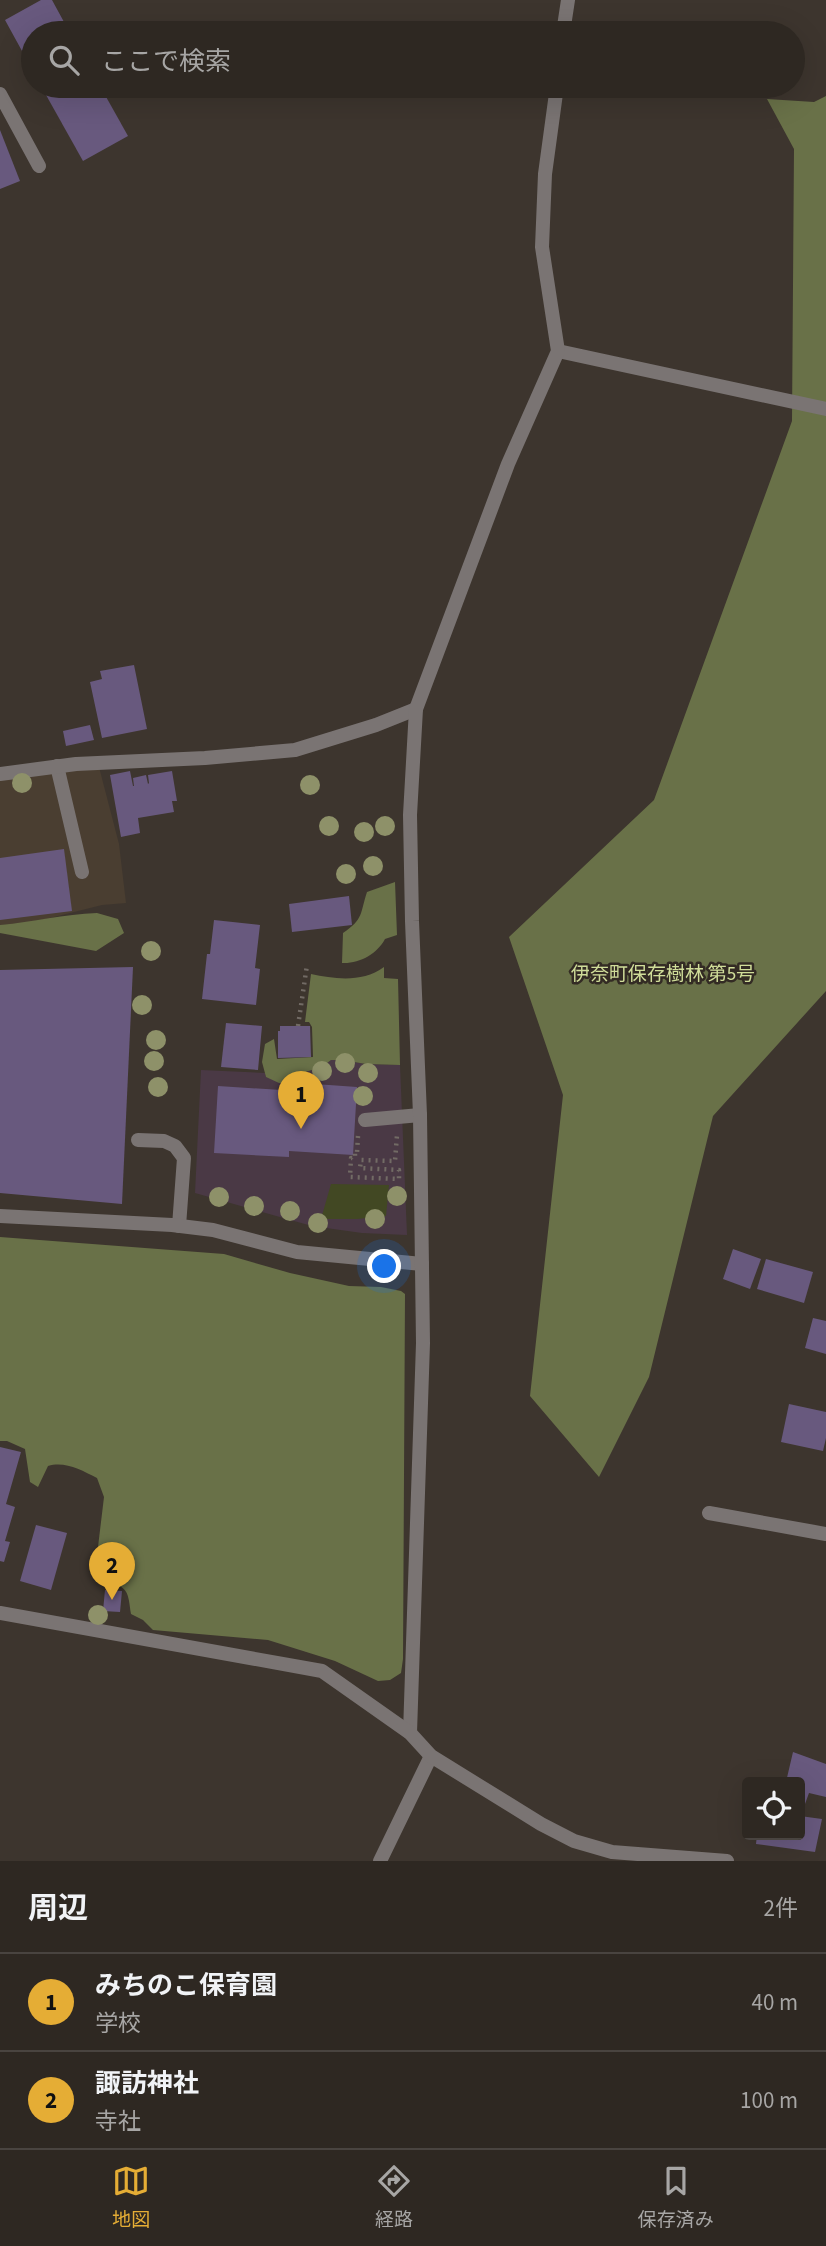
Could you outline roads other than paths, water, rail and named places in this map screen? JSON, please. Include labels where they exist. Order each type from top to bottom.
[{"type":"street","points":[[565,21],[568,0]]},
{"type":"street","points":[[0,94],[39,166]]},
{"type":"street","points":[[410,1733],[423,1343],[420,1115],[410,815],[416,709],[508,464],[558,351],[542,247],[545,174],[555,98]]},
{"type":"street","points":[[558,351],[826,409]]},
{"type":"street","points":[[0,774],[57,766],[295,750],[376,725],[416,709]]},
{"type":"street","points":[[57,766],[82,872]]},
{"type":"street","points":[[365,1120],[420,1115]]},
{"type":"street","points":[[138,1140],[164,1141],[175,1146],[184,1158],[179,1226]]},
{"type":"street","points":[[0,1216],[179,1226],[213,1230],[297,1252],[422,1264]]},
{"type":"street","points":[[709,1513],[826,1534]]},
{"type":"street","points":[[0,1613],[323,1671],[410,1733],[431,1756],[541,1824],[574,1841],[612,1852],[727,1861]]},
{"type":"street","points":[[380,1861],[431,1756]]},
{"type":"place","name":"みちのこ保育園","points":[[301,1129]]},
{"type":"place","name":"諏訪神社","points":[[112,1600]]},
{"type":"park label","name":"伊奈町保存樹林 第5号","points":[[663,974]]}]
